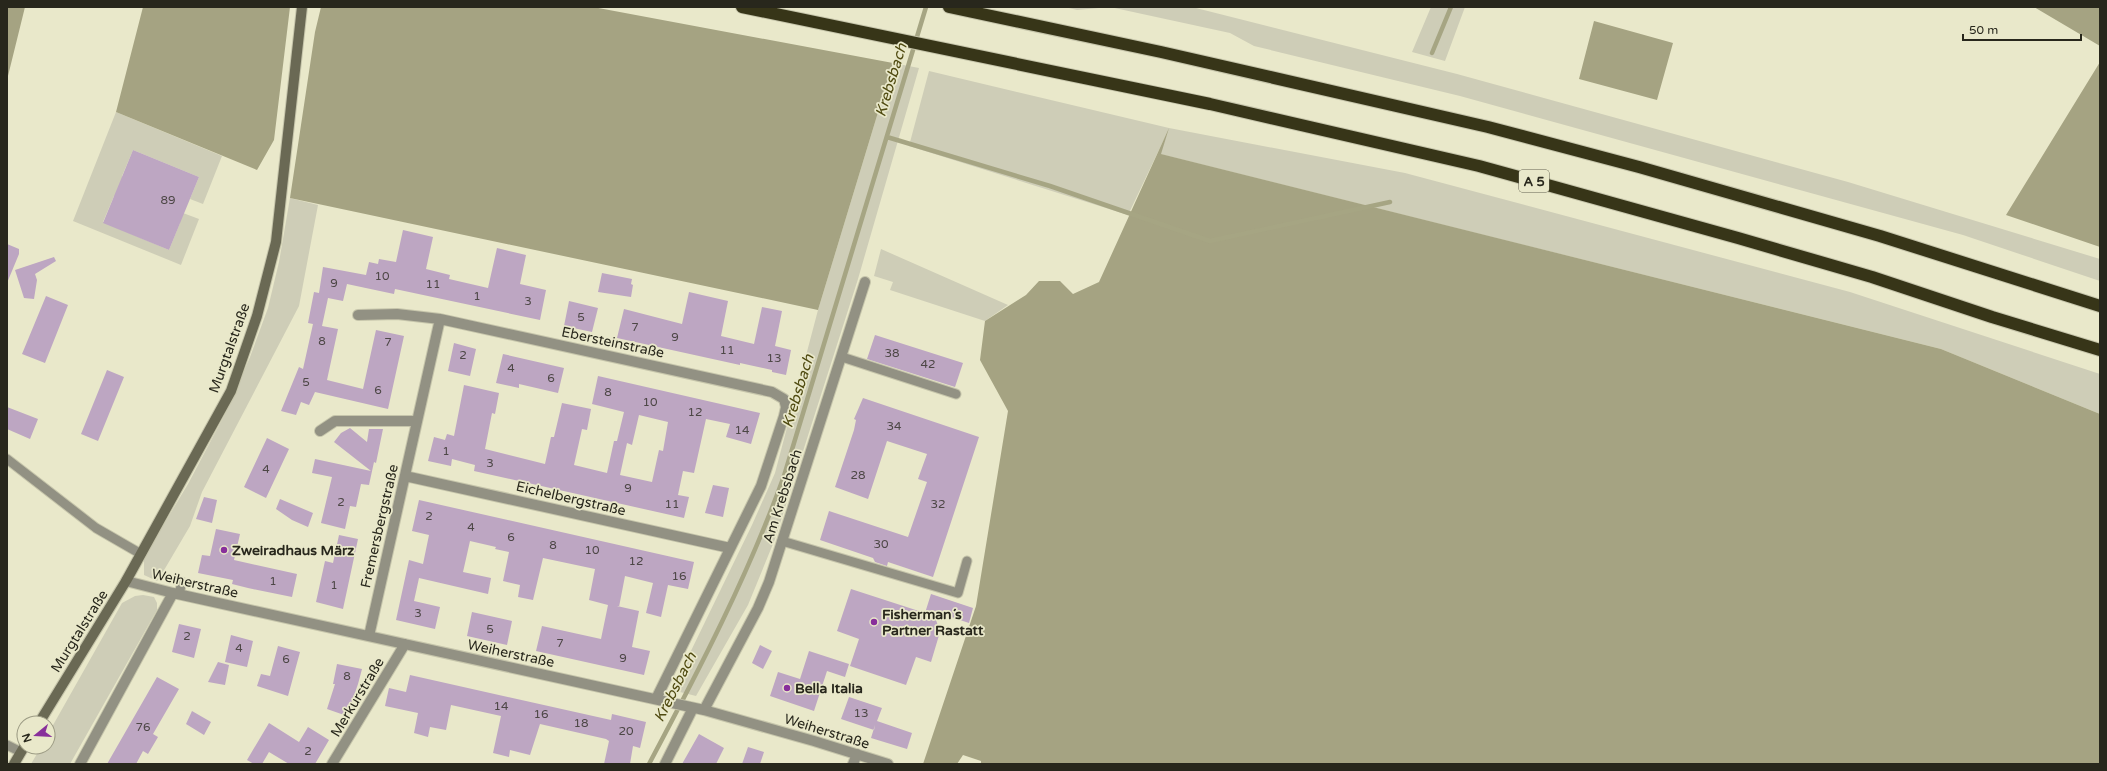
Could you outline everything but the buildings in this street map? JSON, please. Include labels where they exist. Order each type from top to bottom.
[{"type":"highway","name":"A 5","points":[[742,7],[957,50],[1202,102],[1479,166],[1865,275],[1992,317],[2100,350]]},
{"type":"highway","points":[[949,7],[1162,52],[1488,127],[1646,169],[1858,230],[2100,306]]},
{"type":"main road","name":"Murgtalstraße","points":[[44,715],[126,581],[231,391],[257,316],[276,242],[302,7]]},
{"type":"main road","points":[[14,764],[19,755]]},
{"type":"street","name":"Am Krebsbach","points":[[704,710],[758,608],[770,582],[865,282]]},
{"type":"street","points":[[358,315],[397,314],[440,319]]},
{"type":"street","name":"Ebersteinstraße","points":[[440,319],[779,394],[784,399],[786,407],[769,465],[761,486],[730,548]]},
{"type":"street","name":"Fremersbergstraße","points":[[369,636],[440,319]]},
{"type":"street","points":[[320,431],[335,421],[417,421]]},
{"type":"street","name":"Eichelbergstraße","points":[[405,476],[730,548]]},
{"type":"street","points":[[656,699],[730,548]]},
{"type":"street","name":"Weiherstraße","points":[[126,581],[176,594],[704,710],[888,764]]},
{"type":"street","points":[[80,764],[176,594]]},
{"type":"street","name":"Merkurstraße","points":[[332,764],[405,644]]},
{"type":"street","points":[[665,764],[690,707]]},
{"type":"street","points":[[853,764],[857,754]]},
{"type":"lane","points":[[842,357],[956,394]]},
{"type":"lane","name":"Weiherstraße","points":[[7,459],[96,528],[141,554]]},
{"type":"lane","points":[[782,541],[958,593],[967,561]]},
{"type":"lane","points":[[176,594],[182,582]]},
{"type":"green space","points":[[1065,7],[1110,7],[1077,10]]},
{"type":"green space","points":[[1110,7],[1192,7],[1457,74],[1848,182],[2100,259],[2100,281],[1963,235],[1460,96],[1254,46],[1230,33]]},
{"type":"green space","points":[[1431,7],[1465,7],[1445,61],[1412,52]]},
{"type":"green space","points":[[893,63],[919,68],[858,279],[775,539],[748,605],[696,696],[672,690],[752,525],[775,473],[818,310]]},
{"type":"green space","points":[[929,71],[1169,128],[1405,173],[1850,292],[2100,374],[2100,414],[1941,349],[1160,154],[1167,133],[1128,215],[909,146]]},
{"type":"green space","points":[[116,112],[222,156],[203,204],[190,199],[199,177],[133,150],[122,176],[123,199],[114,196],[103,222],[169,250],[180,223],[175,210],[199,219],[181,265],[73,221]]},
{"type":"green space","points":[[290,198],[318,205],[299,306],[202,492],[190,526],[157,581],[144,575],[144,557],[188,484],[225,414],[250,357],[268,308],[279,262]]},
{"type":"green space","points":[[881,249],[1008,305],[985,321],[890,290],[893,282],[874,276]]},
{"type":"green space","points":[[143,595],[154,597],[157,603],[157,610],[70,764],[31,764],[36,755],[56,755],[56,720],[122,603],[135,596]]},
{"type":"shaded area","points":[[7,7],[25,7],[7,80]]},
{"type":"shaded area","points":[[143,7],[290,7],[274,140],[257,170],[116,112]]},
{"type":"shaded area","points":[[321,7],[593,7],[893,63],[818,310],[290,198],[315,32]]},
{"type":"shaded area","points":[[2034,7],[2100,7],[2100,46]]},
{"type":"shaded area","points":[[1594,21],[1673,43],[1657,100],[1579,79]]},
{"type":"shaded area","points":[[2100,62],[2100,247],[2006,215]]},
{"type":"shaded area","points":[[1169,128],[1161,154],[1941,349],[2100,414],[2100,764],[981,764],[981,761],[963,755],[957,764],[923,764],[976,606],[1008,411],[980,360],[985,321],[1026,295],[1039,281],[1060,281],[1073,294],[1099,282]]},
{"type":"waterway","name":"Krebsbach","points":[[649,764],[704,658],[739,586],[784,476],[926,7]]},
{"type":"waterway","points":[[1432,53],[1451,7]]},
{"type":"waterway","points":[[887,137],[1050,186],[1210,241],[1390,202]]},
{"type":"place","name":"Zweiradhaus März","points":[[224,550]]},
{"type":"place","name":"Fisherman´s Partner Rastatt","points":[[874,622]]},
{"type":"place","name":"Bella Italia","points":[[787,688]]}]
